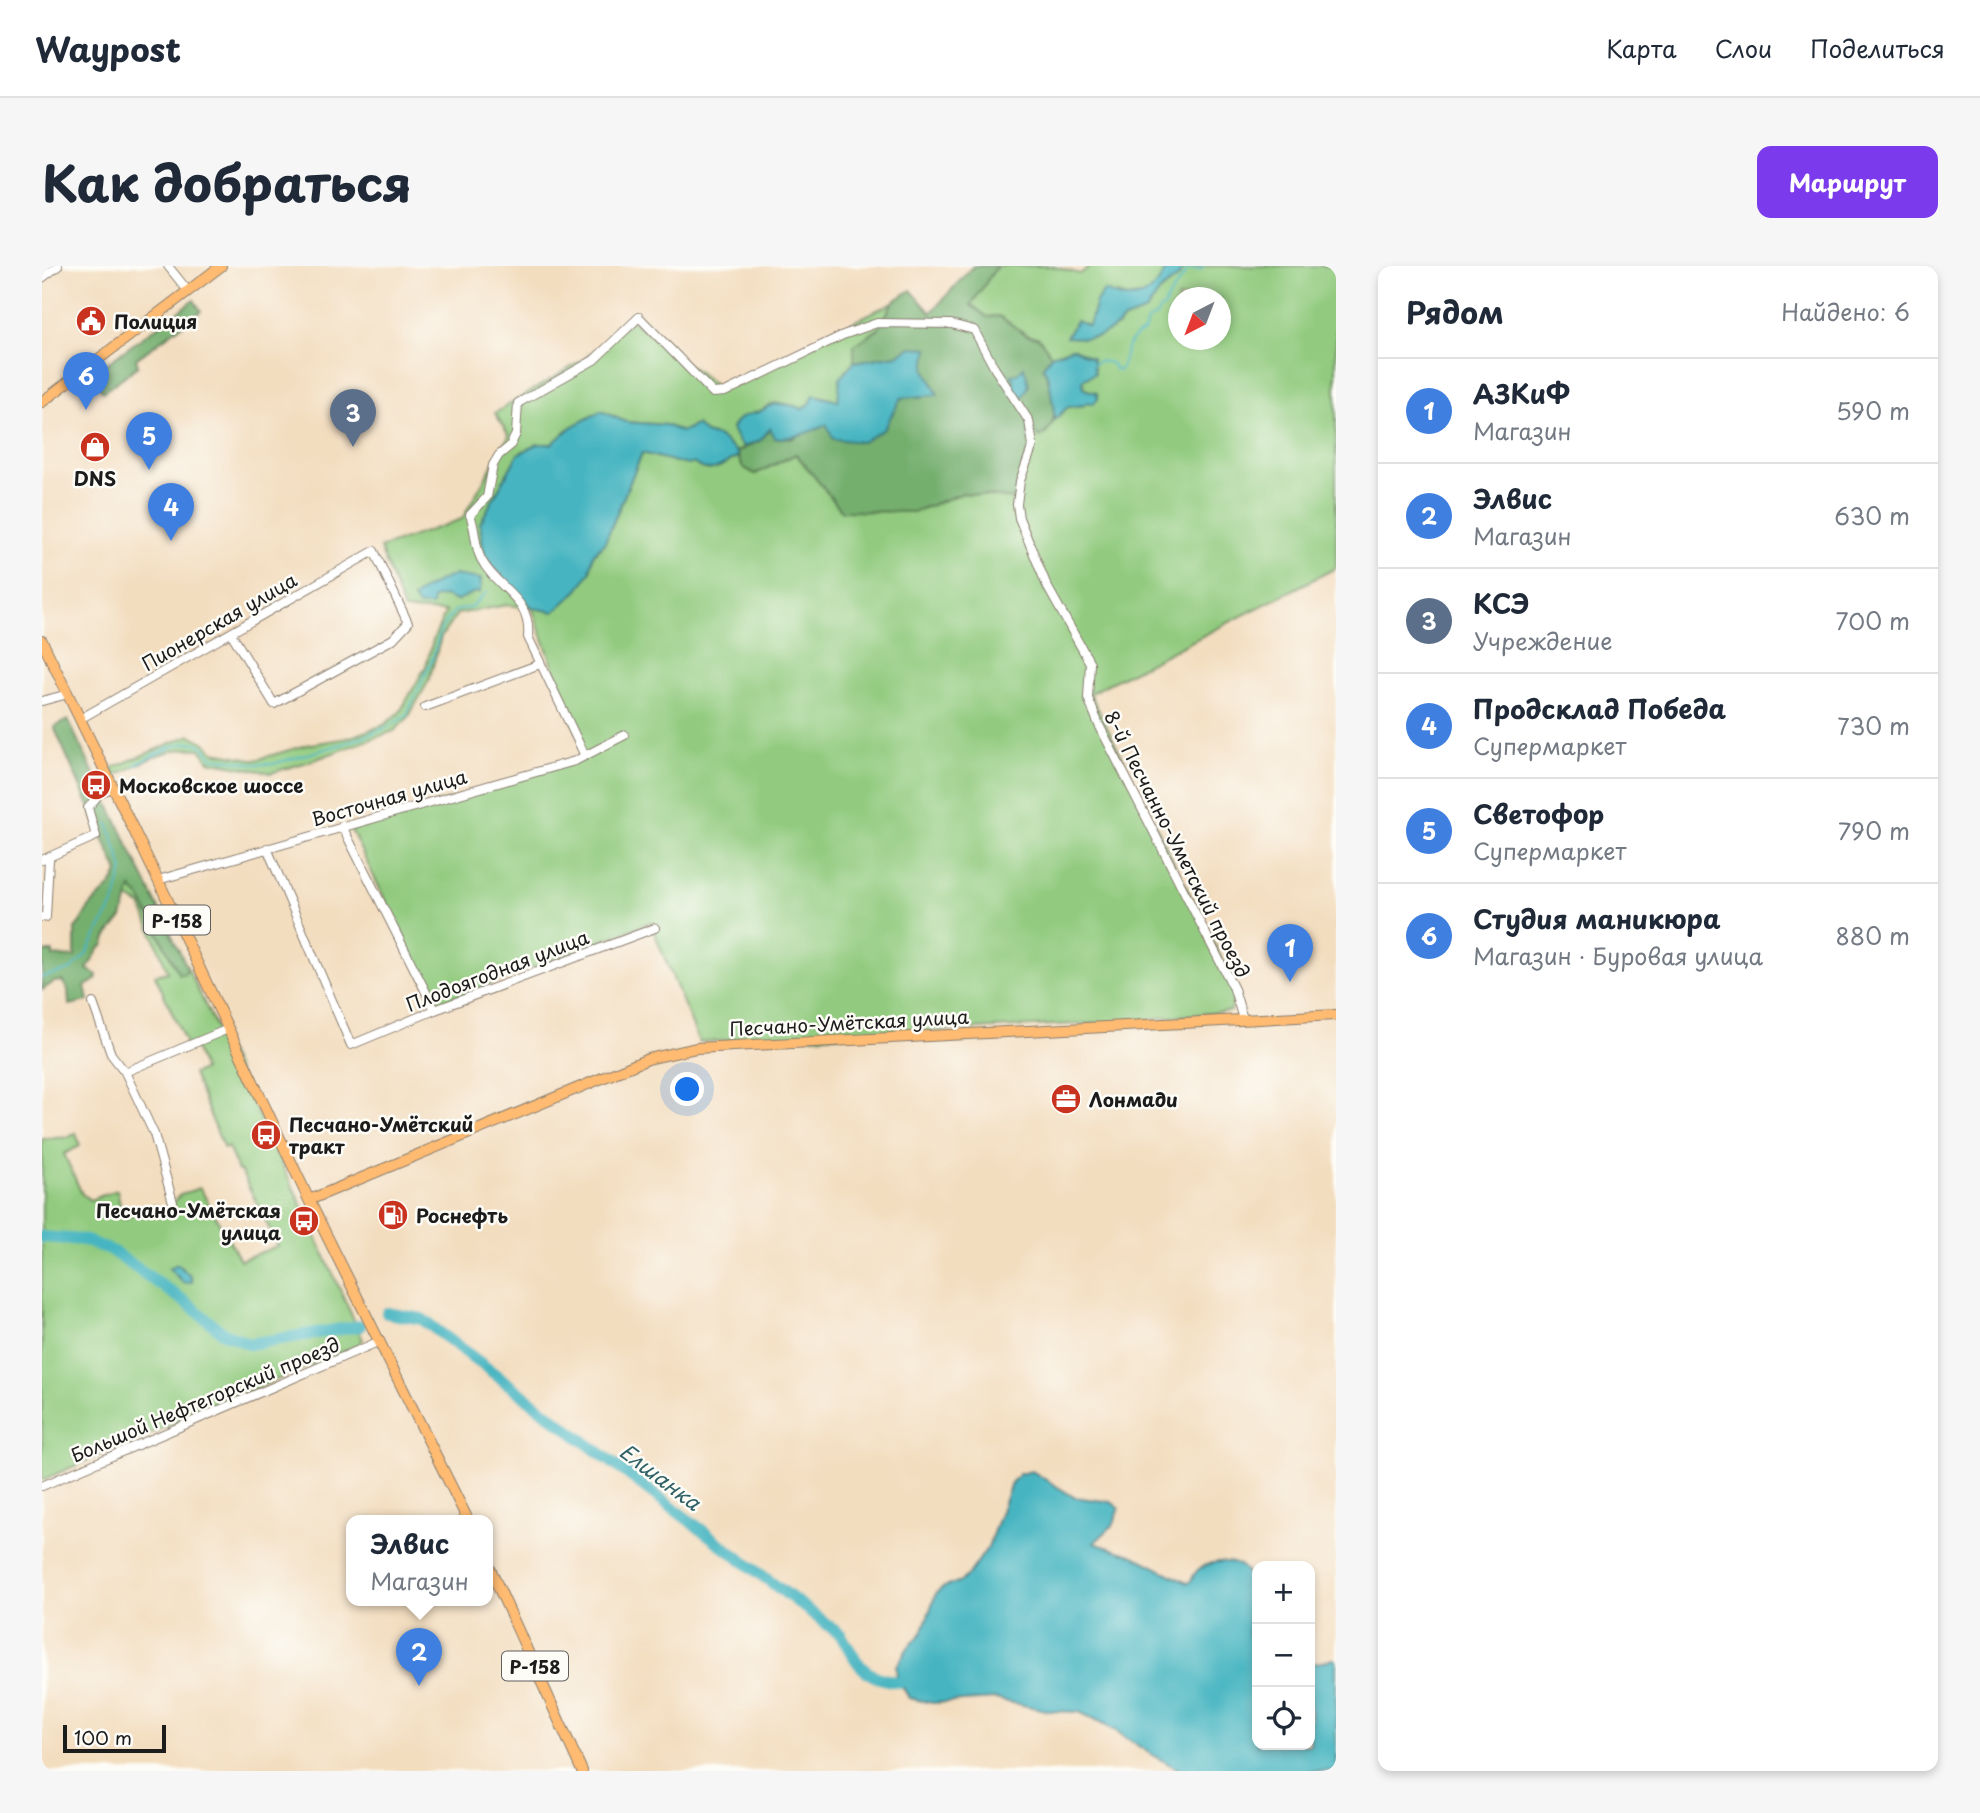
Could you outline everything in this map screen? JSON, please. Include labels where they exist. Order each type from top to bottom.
[{"type":"main road","points":[[43,400],[221,266]]},
{"type":"main road","name":"Р-158","points":[[42,641],[309,1200],[466,1515]]},
{"type":"main road","name":"Песчано-Умётская улица","points":[[309,1200],[648,1059],[671,1052],[704,1047],[1336,1015]]},
{"type":"main road","name":"Р-158","points":[[493,1575],[582,1771]]},
{"type":"street","points":[[42,278],[58,266]]},
{"type":"street","points":[[168,266],[188,291]]},
{"type":"street","name":"8-й Песчанно-Уметский проезд","points":[[540,664],[527,637],[529,622],[524,608],[482,560],[470,515],[487,497],[493,465],[499,455],[510,446],[516,433],[518,403],[594,360],[639,317],[713,393],[725,392],[843,335],[877,323],[951,324],[974,330],[1029,421],[1033,445],[1018,491],[1019,518],[1047,586],[1090,663],[1088,698],[1099,725],[1234,989],[1243,1018]]},
{"type":"street","name":"Пионерская улица","points":[[80,719],[230,633],[374,551],[408,623],[393,639],[274,704],[230,633]]},
{"type":"street","points":[[425,707],[540,664],[585,756]]},
{"type":"street","points":[[42,701],[68,694]]},
{"type":"street","name":"Восточная улица","points":[[158,880],[575,761],[625,735]]},
{"type":"street","points":[[44,917],[45,859],[96,836],[88,808],[99,794],[113,787]]},
{"type":"street","points":[[342,826],[435,1010]]},
{"type":"street","name":"Плодоягодная улица","points":[[267,848],[351,1045],[435,1010],[655,928]]},
{"type":"street","points":[[93,1003],[111,1054],[125,1072],[154,1134],[174,1206]]},
{"type":"street","points":[[125,1072],[228,1029]]},
{"type":"street","name":"Большой Нефтегорский проезд","points":[[42,1486],[378,1337]]},
{"type":"green space","points":[[973,266],[997,266],[971,305],[987,317],[999,316],[1027,335],[1039,338],[1051,355],[1043,367],[1050,384],[1054,415],[1047,432],[1039,437],[1036,433],[1028,434],[1030,448],[1014,499],[963,493],[913,512],[842,511],[796,454],[755,474],[743,467],[737,452],[761,440],[770,428],[791,439],[807,431],[896,404],[901,398],[938,395],[912,347],[897,355],[854,362],[854,345],[879,329],[893,302],[911,290],[931,313]]},
{"type":"green space","points":[[997,266],[1052,266],[1080,274],[1090,266],[1167,266],[1148,293],[1134,297],[1116,294],[1089,326],[1067,336],[1118,326],[1124,319],[1146,311],[1160,291],[1178,277],[1185,266],[1336,266],[1336,568],[1090,693],[1235,986],[1231,1011],[1119,1022],[699,1042],[650,922],[437,1005],[351,830],[586,757],[532,608],[507,605],[457,614],[441,637],[429,680],[408,718],[394,731],[271,773],[209,761],[200,749],[189,748],[156,756],[115,776],[112,768],[190,735],[204,742],[214,752],[256,760],[306,745],[348,738],[384,725],[400,712],[426,666],[433,640],[446,612],[404,610],[380,548],[462,519],[509,436],[495,413],[583,360],[631,320],[720,389],[893,302],[879,328],[855,345],[854,362],[845,371],[838,401],[815,395],[810,404],[802,409],[775,403],[754,412],[738,441],[744,447],[737,452],[719,437],[705,433],[696,425],[681,432],[666,425],[626,422],[601,411],[571,427],[552,444],[538,444],[518,454],[480,524],[484,554],[590,572],[593,555],[605,542],[642,453],[688,465],[693,463],[706,469],[721,466],[738,457],[743,467],[755,474],[796,454],[913,512],[963,493],[1014,499],[1028,434],[1036,433],[1039,437],[1046,434],[1055,419],[1068,407],[1084,405],[1096,393],[1084,389],[1083,380],[1095,373],[1092,358],[1072,348],[1051,355],[1039,338],[1027,335],[999,316],[987,317],[971,304]]},
{"type":"green space","points":[[194,300],[201,311],[136,359],[138,366],[103,392],[91,375]]},
{"type":"green space","points":[[68,720],[187,967],[185,974],[179,974],[141,899],[131,888],[122,918],[107,936],[87,969],[97,975],[96,980],[85,986],[88,1001],[69,1005],[68,990],[62,981],[54,982],[42,990],[42,952],[53,952],[53,956],[75,957],[75,928],[92,904],[112,884],[118,872],[54,727]]},
{"type":"green space","points":[[131,887],[141,899],[179,974],[185,974],[187,967],[363,1340],[358,1345],[42,1480],[42,1139],[69,1137],[76,1133],[80,1146],[64,1154],[82,1194],[90,1200],[117,1190],[123,1219],[156,1205],[161,1211],[181,1194],[200,1188],[240,1260],[278,1246],[228,1147],[224,1149],[193,1074],[203,1070],[194,1045],[184,1049],[185,1041],[155,975],[168,972],[141,905],[128,898]]},
{"type":"water","points":[[1167,266],[1185,266],[1178,277],[1160,291],[1146,311],[1124,319],[1118,326],[1100,336],[1066,337],[1076,321],[1089,326],[1096,302],[1104,291],[1128,298],[1144,295],[1162,278]]},
{"type":"water","points":[[912,347],[928,348],[925,369],[938,395],[901,398],[884,429],[862,442],[833,439],[827,425],[781,438],[774,438],[770,428],[761,440],[744,447],[732,429],[740,418],[773,405],[786,404],[802,409],[810,404],[814,395],[838,401],[840,378],[854,362],[897,355]]},
{"type":"water","points":[[1072,348],[1092,358],[1095,373],[1083,380],[1084,389],[1097,393],[1098,399],[1093,404],[1088,402],[1068,407],[1055,419],[1049,379],[1043,367],[1051,355]]},
{"type":"water","points":[[1024,367],[1029,385],[1022,398],[1014,392],[1011,375],[1017,374]]},
{"type":"water","points":[[601,411],[626,422],[666,425],[681,432],[696,425],[705,433],[719,437],[737,452],[738,457],[721,466],[706,469],[693,463],[688,465],[642,453],[605,542],[593,555],[590,572],[578,590],[554,612],[533,608],[503,579],[484,554],[480,523],[518,454],[538,444],[552,444],[571,427]]},
{"type":"water","points":[[454,575],[481,579],[480,593],[475,592],[456,601],[444,596],[433,598],[432,606],[419,606],[413,599],[426,588]]},
{"type":"water","points":[[178,1264],[191,1277],[192,1282],[183,1283],[169,1268]]},
{"type":"water","points":[[1032,1471],[1074,1497],[1111,1502],[1119,1508],[1114,1524],[1094,1543],[1134,1556],[1187,1583],[1205,1565],[1228,1562],[1242,1567],[1249,1580],[1251,1593],[1248,1635],[1252,1639],[1252,1750],[1315,1750],[1315,1663],[1334,1659],[1336,1771],[1182,1771],[1105,1724],[1079,1712],[1050,1711],[995,1699],[932,1703],[909,1698],[897,1677],[896,1667],[909,1646],[922,1633],[936,1593],[969,1574],[988,1547],[1011,1483],[1019,1474]]},
{"type":"waterway","points":[[1093,364],[1099,361],[1111,363],[1116,370],[1120,370],[1133,338],[1144,332],[1147,321],[1164,308],[1188,270],[1201,269],[1204,266]]},
{"type":"waterway","points":[[135,765],[164,750],[188,743],[200,745],[212,757],[273,764],[349,742],[386,728],[406,716],[432,660],[441,629],[454,611],[471,607],[487,592]]},
{"type":"waterway","points":[[42,977],[70,970],[85,956],[115,901],[123,869],[108,823]]},
{"type":"waterway","name":"Елшанка","points":[[42,1237],[84,1240],[112,1251],[187,1303],[222,1332],[249,1344],[360,1326]]},
{"type":"waterway","name":"Елшанка","points":[[387,1313],[422,1319],[841,1635],[863,1669],[878,1677],[900,1682]]},
{"type":"place","name":"Полиция","points":[[91,321]]},
{"type":"place","name":"Студия маникюра","points":[[86,410]]},
{"type":"place","name":"DNS","points":[[95,447]]},
{"type":"place","name":"КСЭ","points":[[353,447]]},
{"type":"place","name":"Светофор","points":[[149,470]]},
{"type":"place","name":"Продсклад Победа","points":[[171,541]]},
{"type":"place","name":"Московское шоссе","points":[[96,785]]},
{"type":"place","name":"АЗКиФ","points":[[1290,982]]},
{"type":"place","name":"Лонмади","points":[[1066,1099]]},
{"type":"place","name":"Песчано-Умётский тракт","points":[[266,1135]]},
{"type":"place","name":"Роснефть","points":[[393,1215]]},
{"type":"place","name":"Песчано-Умётская улица","points":[[304,1221]]},
{"type":"place","name":"Элвис","points":[[419,1686]]}]
